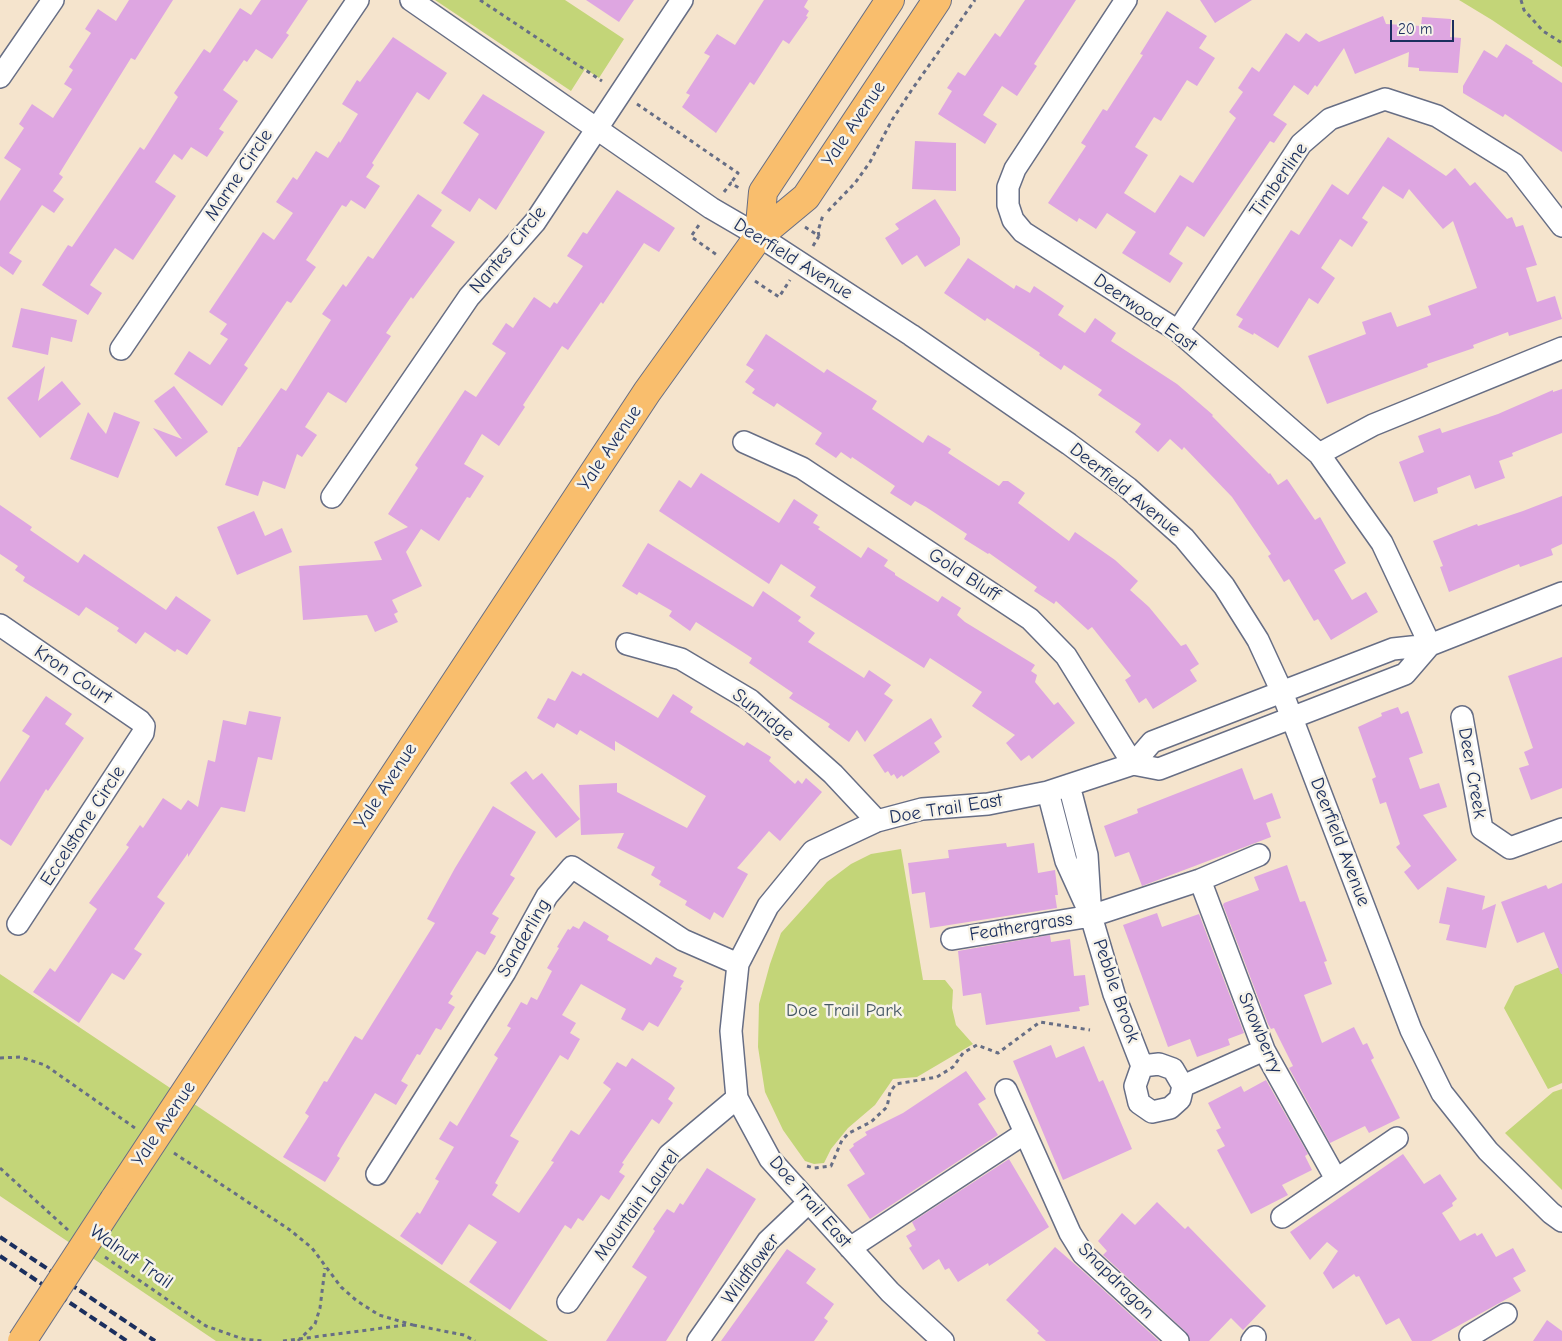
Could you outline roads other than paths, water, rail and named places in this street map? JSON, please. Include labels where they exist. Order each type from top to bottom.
[{"type":"main road","name":"Yale Avenue","points":[[758,236],[762,192],[890,0]]},
{"type":"main road","name":"Yale Avenue","points":[[22,1341],[114,1200],[164,1146],[647,392],[758,236],[806,197],[937,0]]},
{"type":"street","points":[[0,77],[53,0]]},
{"type":"street","name":"Marne Circle","points":[[121,349],[358,0]]},
{"type":"street","name":"Deerfield Avenue","points":[[411,0],[711,208],[758,236],[911,335],[1069,444],[1128,488],[1184,538],[1224,586],[1258,640],[1293,717],[1411,1030],[1442,1093],[1488,1152],[1551,1213],[1562,1221]]},
{"type":"street","name":"Nantes Circle","points":[[332,497],[468,297],[535,222],[682,0]]},
{"type":"street","name":"Deerwood East","points":[[1126,0],[1014,168],[1008,187],[1008,205],[1013,220],[1023,232],[1178,331],[1320,454],[1382,543],[1430,645]]},
{"type":"street","name":"Timberline","points":[[1178,331],[1301,144],[1330,119],[1385,99],[1437,116],[1514,164],[1562,226]]},
{"type":"street","points":[[1320,454],[1373,425],[1562,348]]},
{"type":"street","name":"Gold Bluff","points":[[744,442],[802,468],[1030,619],[1066,656],[1133,764]]},
{"type":"street","points":[[1133,764],[1152,742],[1393,649],[1430,645],[1562,593]]},
{"type":"street","name":"Kron Court","points":[[0,625],[140,721],[144,726]]},
{"type":"street","name":"Sunridge","points":[[627,644],[681,659],[750,700],[834,774],[877,820]]},
{"type":"street","points":[[1293,717],[1405,674],[1430,645]]},
{"type":"street","name":"Doe Trail East","points":[[944,1341],[890,1292],[770,1159],[737,1098],[731,1031],[738,964],[768,906],[813,851],[877,820],[922,809],[988,804],[1048,792],[1133,764],[1159,768],[1293,717]]},
{"type":"street","name":"Deer Creek","points":[[1462,717],[1482,828],[1510,848],[1562,829]]},
{"type":"street","name":"Eccelstone Circle","points":[[18,924],[143,733],[144,726]]},
{"type":"street","name":"Pebble Brook","points":[[1069,786],[1087,855],[1091,916]]},
{"type":"street","name":"Pebble Brook","points":[[1048,792],[1066,861],[1091,916],[1114,994],[1142,1066],[1135,1086],[1139,1103],[1152,1112],[1170,1108],[1180,1099],[1183,1086],[1173,1069],[1160,1064],[1142,1066]]},
{"type":"street","points":[[1091,916],[1200,880],[1259,855]]},
{"type":"street","name":"Sanderling","points":[[376,1174],[505,972],[547,896],[572,867],[683,940],[738,964]]},
{"type":"street","name":"Snowberry","points":[[1200,880],[1264,1050],[1336,1179]]},
{"type":"street","name":"Feathergrass","points":[[952,939],[1091,916]]},
{"type":"street","points":[[1183,1086],[1264,1050]]},
{"type":"street","name":"Snapdragon","points":[[1006,1090],[1070,1233],[1083,1254],[1178,1341]]},
{"type":"street","name":"Mountain Laurel","points":[[568,1302],[669,1155],[737,1098]]},
{"type":"street","points":[[850,1248],[1025,1133]]},
{"type":"street","points":[[1282,1217],[1397,1138]]},
{"type":"street","name":"Wildflower","points":[[698,1341],[768,1241],[809,1202]]},
{"type":"street","points":[[1470,1339],[1506,1314]]},
{"type":"railway","points":[[0,1237],[155,1341]]},
{"type":"railway","points":[[0,1256],[127,1341]]},
{"type":"park label","name":"Doe Trail Park","points":[[844,1011]]}]
